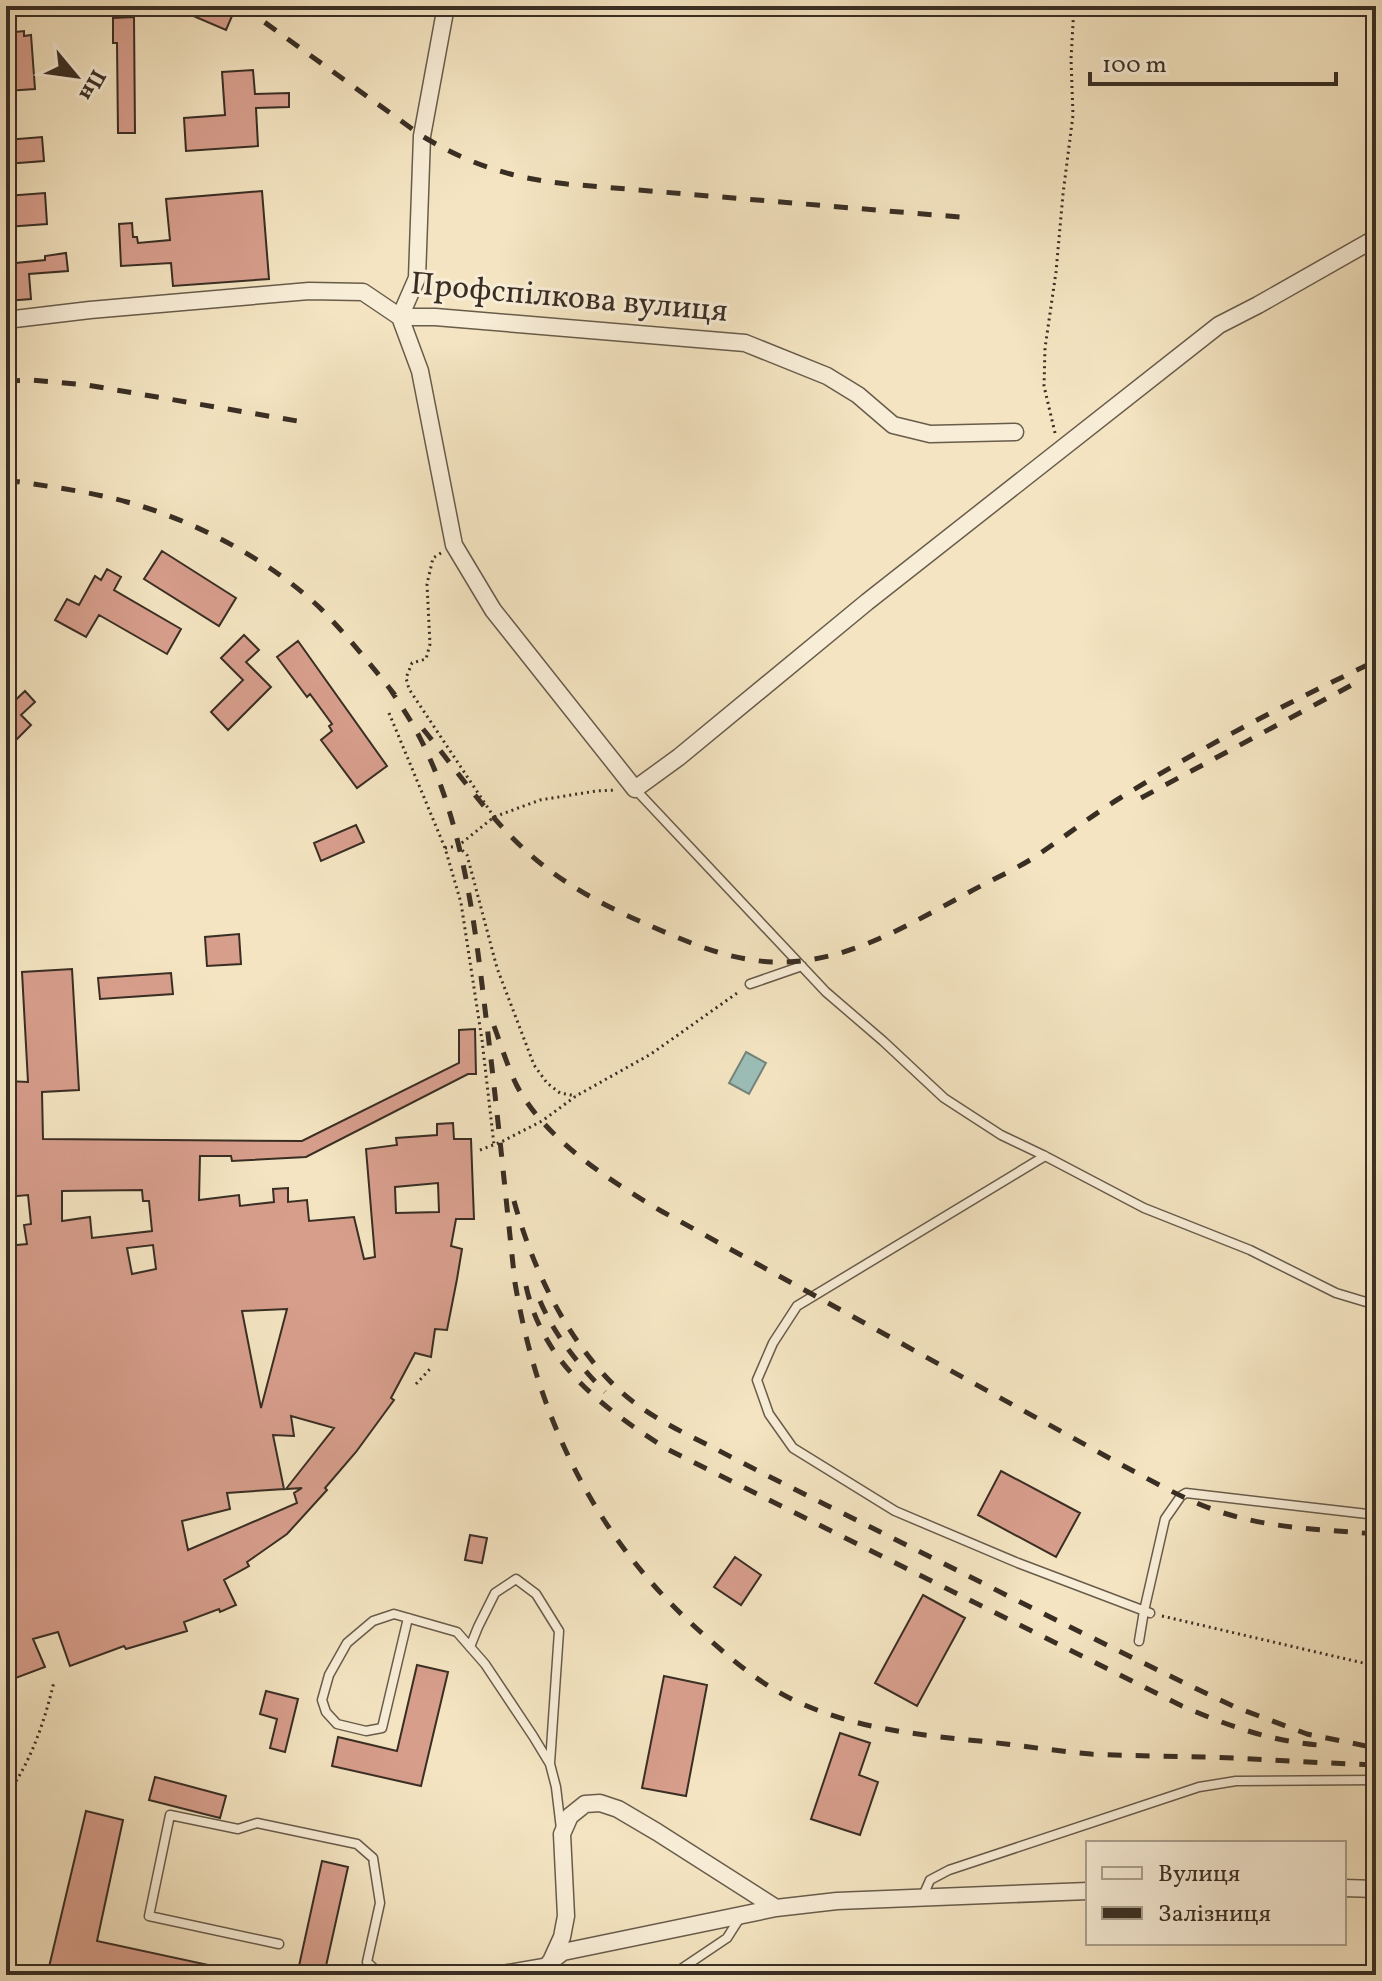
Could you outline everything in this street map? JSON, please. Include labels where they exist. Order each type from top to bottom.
[{"type":"street","points":[[446,6],[422,136],[417,278],[400,317],[420,371],[454,545],[493,610],[635,789],[1219,325],[1376,238]]},
{"type":"street","name":"Профспілкова вулиця","points":[[6,320],[309,291],[363,292],[400,317],[435,317],[745,343],[827,376],[858,395],[893,425],[930,434],[1015,432]]},
{"type":"street","points":[[547,1969],[562,1937],[566,1916],[562,1834],[570,1816],[585,1804],[600,1803],[618,1809],[776,1908]]},
{"type":"street","points":[[1346,1888],[1376,1889]]},
{"type":"street","points":[[547,1969],[563,1952],[776,1908],[837,1901],[1086,1891]]},
{"type":"lane","points":[[635,789],[826,992],[944,1098],[1001,1135],[1144,1208],[1250,1250],[1336,1293],[1376,1305]]},
{"type":"lane","points":[[750,984],[802,966]]},
{"type":"lane","points":[[1045,1156],[797,1306],[773,1343],[757,1380],[769,1414],[793,1448],[895,1511],[1018,1563],[1147,1612]]},
{"type":"lane","points":[[1139,1641],[1165,1519],[1186,1493],[1376,1515]]},
{"type":"lane","points":[[470,1647],[495,1593],[516,1579],[536,1594],[559,1631],[550,1764]]},
{"type":"lane","points":[[408,1618],[382,1728],[366,1731],[337,1724],[326,1712],[322,1700],[329,1675],[347,1643],[373,1621],[394,1614],[408,1618],[457,1632],[501,1688],[550,1764],[562,1834]]},
{"type":"lane","points":[[922,1899],[930,1880],[949,1870],[1199,1787],[1236,1781],[1376,1780]]},
{"type":"lane","points":[[279,1944],[149,1916],[170,1815],[238,1829],[257,1823],[357,1844],[373,1858],[380,1903],[367,1962],[381,1975]]},
{"type":"lane","points":[[672,1975],[727,1938],[742,1915]]},
{"type":"lane","points":[[473,1975],[547,1969]]},
{"type":"path","points":[[1052,457],[1055,430],[1044,386],[1045,348],[1073,115],[1071,59],[1074,6]]},
{"type":"path","points":[[454,545],[433,558],[427,584],[430,644],[426,659],[412,663],[406,678],[409,689],[494,817]]},
{"type":"path","points":[[389,713],[445,848],[461,903],[494,1145]]},
{"type":"path","points":[[445,848],[458,846],[494,817],[540,800],[596,791],[635,789]]},
{"type":"path","points":[[458,846],[467,855],[497,968],[534,1065],[547,1083],[560,1093],[576,1096]]},
{"type":"path","points":[[480,1150],[542,1121],[576,1096],[651,1054],[750,984]]},
{"type":"path","points":[[416,1384],[430,1369]]},
{"type":"path","points":[[1147,1612],[1376,1666]]},
{"type":"path","points":[[6,1796],[19,1778],[43,1725],[54,1682]]},
{"type":"water","points":[[746,1052],[766,1063],[749,1094],[729,1083]]},
{"type":"building","points":[[170,6],[208,6],[232,16],[226,30]]},
{"type":"building","points":[[134,17],[135,133],[118,133],[117,43],[113,43],[113,18]]},
{"type":"building","points":[[24,31],[24,36],[31,35],[35,89],[6,91],[6,33]]},
{"type":"building","points":[[253,70],[255,94],[289,93],[289,107],[256,108],[258,146],[186,151],[184,118],[225,115],[222,72]]},
{"type":"building","points":[[42,137],[44,161],[6,164],[6,140]]},
{"type":"building","points":[[262,191],[269,279],[173,286],[171,263],[121,266],[119,224],[132,223],[133,237],[137,237],[138,243],[170,240],[166,199]]},
{"type":"building","points":[[45,193],[47,224],[6,227],[6,196]]},
{"type":"building","points":[[66,253],[68,271],[29,274],[31,299],[6,301],[6,264],[45,260],[45,256]]},
{"type":"building","points":[[162,551],[236,598],[219,626],[144,579]]},
{"type":"building","points":[[107,569],[121,577],[114,590],[181,629],[167,654],[99,615],[86,637],[55,620],[67,599],[79,605],[95,576],[101,580]]},
{"type":"building","points":[[244,635],[259,650],[246,662],[271,687],[228,730],[211,712],[243,680],[221,658]]},
{"type":"building","points":[[298,641],[387,766],[357,788],[321,740],[332,731],[329,726],[332,724],[277,657]]},
{"type":"building","points":[[25,691],[35,702],[21,715],[31,725],[16,740],[6,730],[6,709]]},
{"type":"building","points":[[356,825],[364,842],[321,861],[314,843]]},
{"type":"building","points":[[239,934],[241,964],[207,966],[205,937]]},
{"type":"building","points":[[72,969],[79,1090],[42,1092],[43,1139],[302,1141],[459,1063],[459,1030],[475,1029],[476,1074],[468,1074],[306,1157],[232,1161],[231,1156],[200,1156],[199,1200],[239,1195],[240,1206],[274,1202],[273,1189],[288,1188],[288,1202],[307,1200],[309,1221],[354,1217],[364,1259],[375,1257],[366,1149],[397,1145],[396,1138],[437,1135],[437,1124],[453,1123],[454,1139],[471,1139],[474,1219],[456,1219],[451,1246],[462,1249],[447,1330],[435,1329],[431,1357],[415,1353],[391,1398],[394,1400],[325,1488],[327,1490],[287,1534],[247,1562],[249,1566],[224,1580],[236,1605],[184,1622],[187,1631],[126,1649],[124,1646],[70,1666],[58,1632],[33,1639],[45,1667],[13,1679],[6,1655],[6,1371],[13,1370],[6,1325],[6,1246],[27,1244],[24,1225],[31,1224],[28,1195],[6,1197],[6,1081],[28,1082],[22,972]],"holes":[[[438,1183],[439,1212],[396,1213],[395,1187]],[[142,1190],[143,1201],[149,1201],[152,1231],[92,1238],[90,1217],[62,1221],[62,1191]],[[153,1245],[156,1269],[132,1274],[127,1248]],[[287,1309],[261,1408],[242,1311]],[[291,1416],[334,1428],[286,1489],[302,1488],[294,1493],[297,1503],[188,1550],[182,1521],[230,1509],[227,1493],[284,1489],[273,1435],[294,1436]]]},
{"type":"building","points":[[171,973],[173,994],[100,999],[98,978]]},
{"type":"building","points":[[1001,1471],[1080,1513],[1056,1557],[978,1515]]},
{"type":"building","points":[[470,1535],[487,1538],[482,1563],[465,1560]]},
{"type":"building","points":[[735,1557],[761,1575],[741,1605],[714,1587]]},
{"type":"building","points":[[923,1595],[965,1618],[917,1706],[875,1683]]},
{"type":"building","points":[[417,1665],[448,1672],[421,1786],[332,1766],[338,1737],[397,1751]]},
{"type":"building","points":[[664,1676],[707,1685],[686,1796],[642,1788]]},
{"type":"building","points":[[266,1691],[298,1699],[285,1752],[270,1748],[277,1719],[260,1714]]},
{"type":"building","points":[[840,1733],[870,1743],[859,1775],[878,1782],[860,1835],[811,1819]]},
{"type":"building","points":[[155,1777],[226,1796],[220,1818],[149,1800]]},
{"type":"building","points":[[86,1811],[123,1820],[97,1941],[227,1969],[227,1975],[82,1975],[49,1967]]},
{"type":"building","points":[[322,1861],[348,1867],[324,1975],[297,1975]]},
{"type":"railway","points":[[242,6],[422,136],[457,155],[509,174],[567,184],[971,218]]},
{"type":"railway","points":[[6,381],[87,385],[309,423]]},
{"type":"railway","points":[[6,480],[127,502],[178,519],[229,543],[277,573],[319,607],[395,695]]},
{"type":"railway","points":[[423,729],[510,835],[569,884],[636,920],[712,950],[759,961],[801,961],[850,950],[921,918],[1030,860],[1109,805],[1182,761],[1376,661]]},
{"type":"railway","points":[[1141,798],[1363,679]]},
{"type":"railway","points":[[388,686],[416,731],[436,772],[459,845],[479,959],[515,1283],[540,1386],[580,1480],[637,1565],[672,1604],[736,1662],[774,1689],[817,1710],[880,1728],[1091,1754],[1376,1765]]},
{"type":"railway","points":[[494,1026],[516,1084],[543,1123],[580,1157],[663,1212],[1191,1500],[1219,1512],[1269,1524],[1376,1534]]},
{"type":"railway","points":[[514,1201],[531,1253],[568,1327],[600,1371],[629,1399],[652,1415],[798,1491],[1235,1707],[1307,1734],[1376,1748]]},
{"type":"railway","points":[[526,1286],[534,1314],[546,1339],[579,1382],[621,1418],[667,1449],[1182,1706],[1248,1731],[1318,1745]]},
{"type":"railway","points":[[540,1301],[568,1350],[605,1392]]}]
